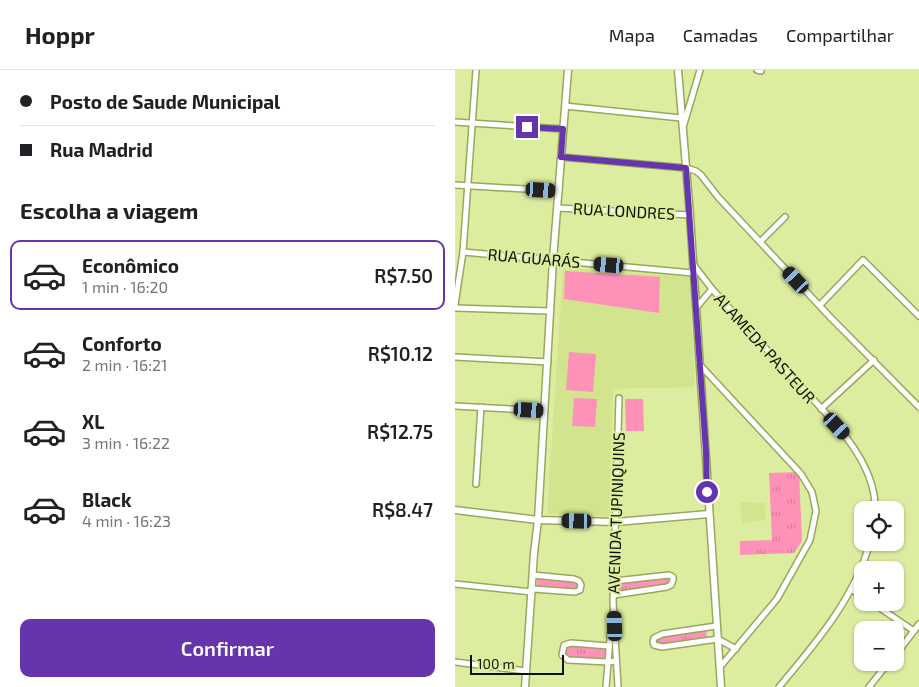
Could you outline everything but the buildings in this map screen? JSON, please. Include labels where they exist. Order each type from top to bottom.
[{"type":"street","points":[[476,70],[463,252],[455,306],[550,312]]},
{"type":"street","points":[[525,687],[538,520],[553,260],[568,70]]},
{"type":"street","points":[[678,70],[700,365],[720,667],[719,687]]},
{"type":"street","points":[[682,130],[700,70]]},
{"type":"street","points":[[565,106],[681,118]]},
{"type":"street","points":[[455,122],[563,129]]},
{"type":"street","points":[[561,157],[686,168],[701,174],[718,197],[760,242],[918,403]]},
{"type":"street","points":[[455,185],[559,191]]},
{"type":"street","name":"RUA LONDRES","points":[[558,208],[690,215]]},
{"type":"street","points":[[760,242],[785,217]]},
{"type":"street","name":"RUA GUARÁS","points":[[463,252],[693,273]]},
{"type":"street","points":[[820,305],[863,260],[919,316]]},
{"type":"street","name":"ALAMEDA PASTEUR","points":[[693,264],[712,290],[850,442],[861,458],[873,486],[874,501]]},
{"type":"street","points":[[696,308],[712,290]]},
{"type":"street","points":[[455,357],[548,362]]},
{"type":"street","points":[[821,409],[874,360]]},
{"type":"street","points":[[700,365],[801,474],[812,492],[816,510],[810,540],[777,599],[720,667]]},
{"type":"street","name":"AVENIDA TUPINIQUINS","points":[[618,687],[613,602],[619,398]]},
{"type":"street","points":[[455,406],[545,411]]},
{"type":"street","points":[[476,484],[481,407]]},
{"type":"street","points":[[455,510],[538,520],[616,522],[709,514]]},
{"type":"street","points":[[779,687],[830,623],[851,589],[866,551]]},
{"type":"street","points":[[455,584],[533,590],[575,592],[580,590],[581,585],[575,579],[533,575]]},
{"type":"street","points":[[614,595],[671,585],[673,577],[669,575],[615,581]]},
{"type":"street","points":[[606,687],[613,602]]},
{"type":"street","points":[[884,611],[914,631]]},
{"type":"street","points":[[904,644],[919,624]]},
{"type":"street","points":[[716,626],[662,634],[654,638],[653,642],[654,645],[662,647],[718,639],[736,649]]},
{"type":"street","points":[[609,646],[571,643],[564,645],[563,655],[568,660],[616,661]]},
{"type":"street","points":[[455,662],[526,671]]},
{"type":"street","points":[[869,687],[882,671]]},
{"type":"shaded area","points":[[563,268],[689,277],[695,387],[613,389],[610,516],[547,514]]},
{"type":"shaded area","points":[[740,502],[765,503],[766,520],[742,523]]},
{"type":"green space","points":[[565,271],[660,277],[659,313],[564,299]]},
{"type":"green space","points":[[569,352],[596,354],[593,392],[566,390]]},
{"type":"green space","points":[[574,398],[597,399],[595,427],[572,426]]},
{"type":"green space","points":[[625,399],[643,399],[644,431],[626,431]]},
{"type":"green space","points":[[799,472],[802,541],[794,553],[740,555],[740,541],[772,540],[769,473]]},
{"type":"green space","points":[[538,576],[579,581],[578,590],[536,589]]},
{"type":"green space","points":[[670,577],[672,579],[671,583],[666,585],[619,591],[618,583]]},
{"type":"green space","points":[[706,629],[707,640],[657,646],[655,640],[658,637]]},
{"type":"green space","points":[[569,644],[607,650],[606,661],[568,658],[564,653],[565,646]]},
{"type":"route","points":[[527,127],[563,129],[561,157],[686,168],[706,452],[707,492]]}]
